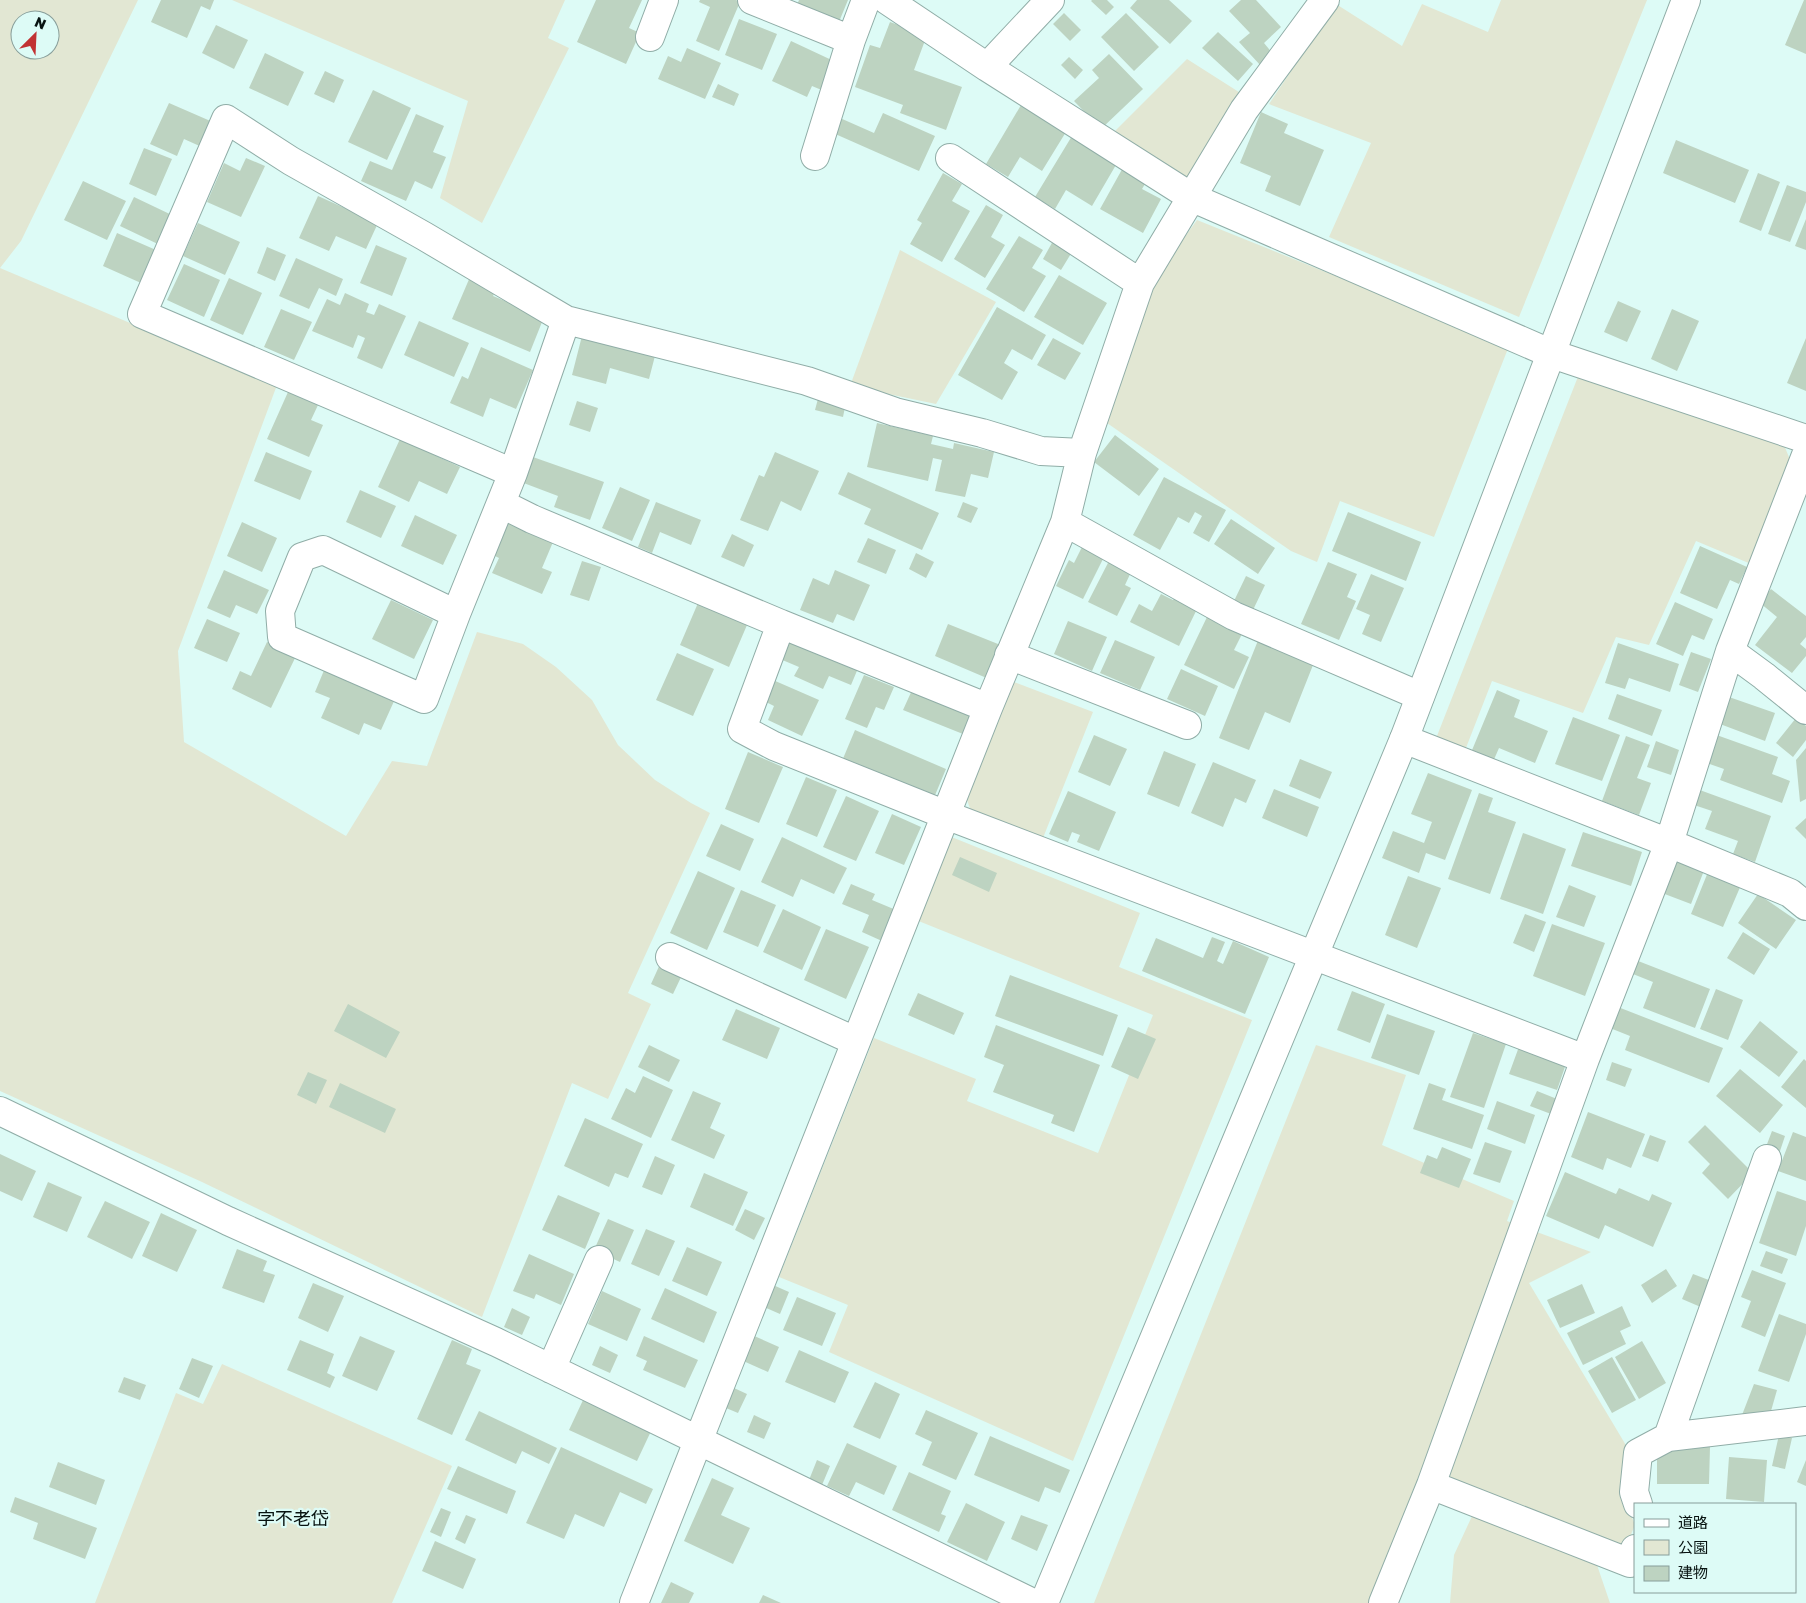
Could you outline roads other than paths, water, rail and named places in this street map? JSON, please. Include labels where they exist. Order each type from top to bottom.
[{"type":"street","points":[[650,37],[664,0]]},
{"type":"street","points":[[752,0],[851,40]]},
{"type":"street","points":[[815,156],[851,40],[866,0]]},
{"type":"street","points":[[887,0],[987,68],[1193,198],[1552,354],[1806,439]]},
{"type":"street","points":[[987,68],[1050,0]]},
{"type":"street","points":[[634,1603],[988,708],[1065,522],[1082,453],[1140,283],[1193,198],[1244,110],[1325,0]]},
{"type":"street","points":[[1044,1603],[1404,739],[1686,0]]},
{"type":"street","points":[[513,473],[142,314],[226,119],[291,161],[424,236],[566,320],[806,381],[895,412],[982,433],[1041,451],[1082,453]]},
{"type":"street","points":[[950,158],[1140,283]]},
{"type":"street","points":[[456,614],[323,550],[302,557],[280,612],[282,636],[424,699],[456,614],[502,504],[566,320]]},
{"type":"street","points":[[1383,1603],[1431,1485],[1585,1059],[1669,843],[1730,651],[1806,455]]},
{"type":"street","points":[[502,504],[532,519],[781,624],[988,708]]},
{"type":"street","points":[[1065,522],[1234,616],[1420,696]]},
{"type":"street","points":[[781,624],[742,729],[774,746],[946,815],[1585,1059]]},
{"type":"street","points":[[1730,651],[1806,710]]},
{"type":"street","points":[[1009,656],[1188,725]]},
{"type":"street","points":[[1404,739],[1669,843],[1790,893],[1806,906]]},
{"type":"street","points":[[670,957],[856,1041]]},
{"type":"street","points":[[0,1111],[228,1221],[496,1342],[1033,1603]]},
{"type":"street","points":[[1668,1437],[1767,1159]]},
{"type":"street","points":[[551,1369],[599,1260]]},
{"type":"street","points":[[1638,1503],[1634,1492],[1638,1453],[1668,1437],[1806,1421]]},
{"type":"street","points":[[1431,1485],[1630,1563],[1634,1552]]},
{"type":"district","name":"字不老岱","points":[[293,1518]]}]
